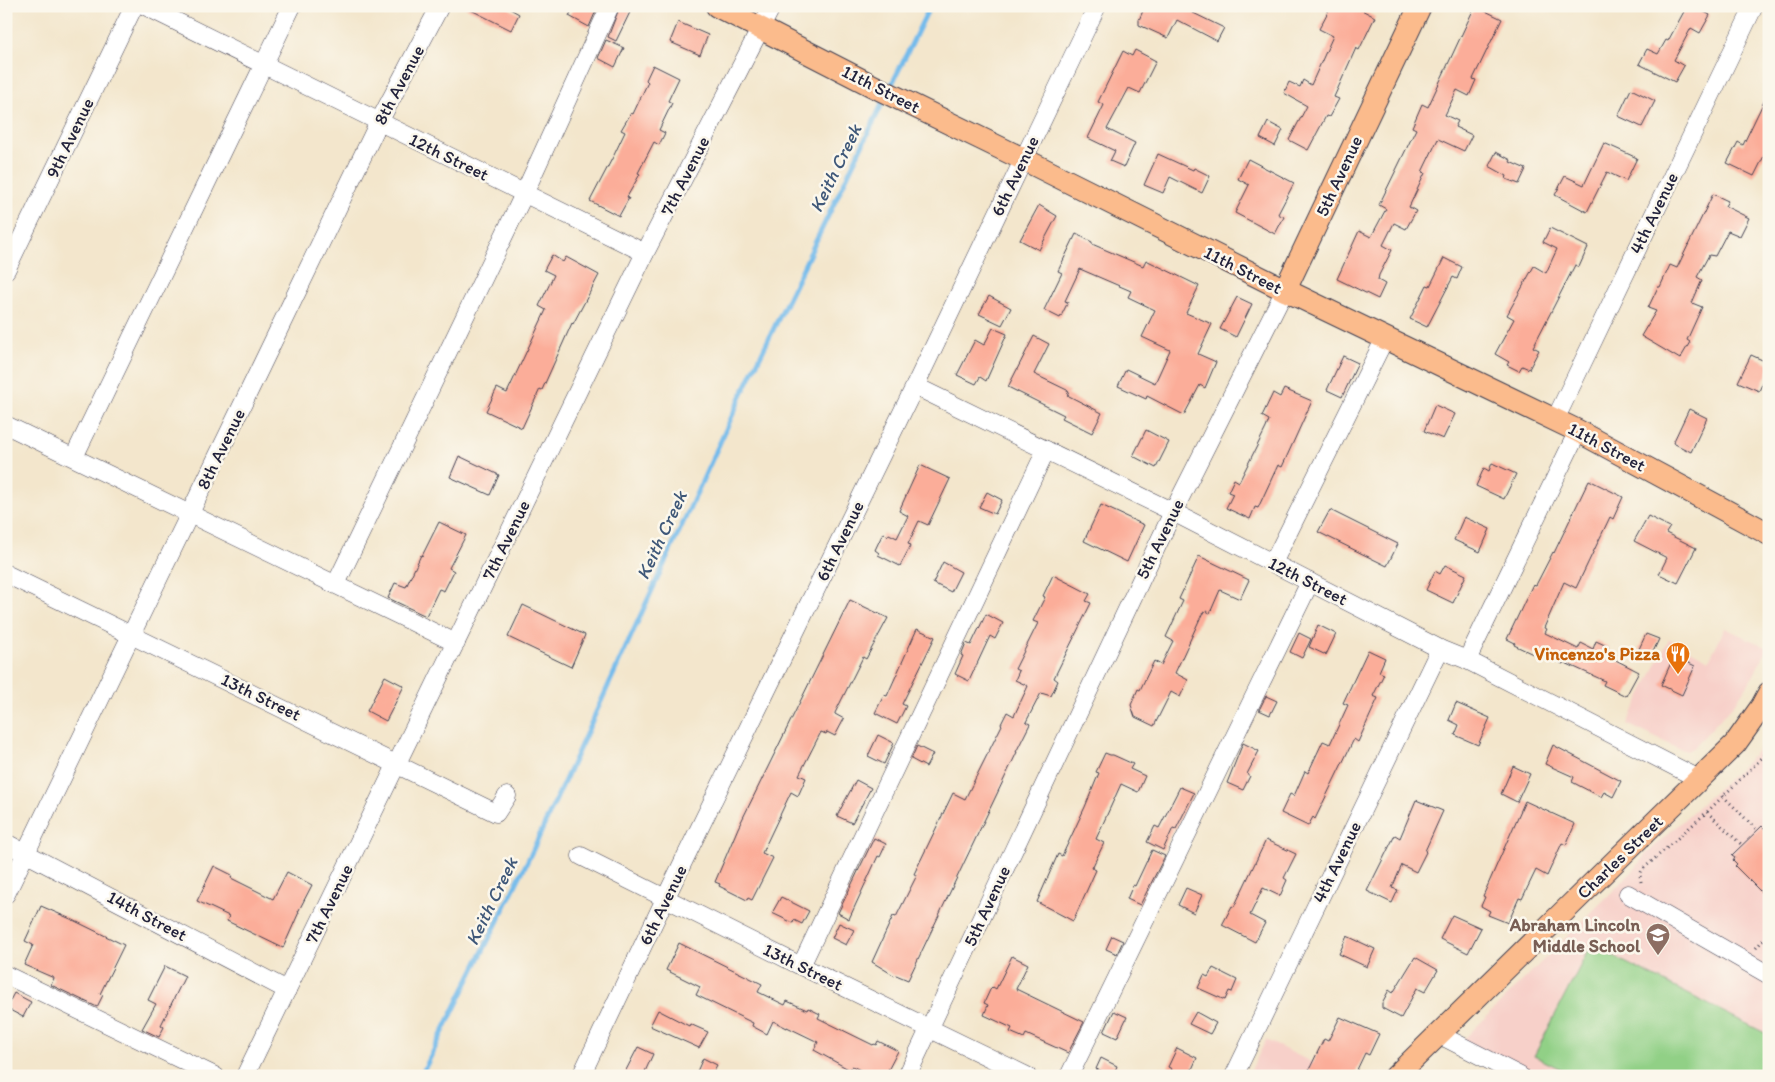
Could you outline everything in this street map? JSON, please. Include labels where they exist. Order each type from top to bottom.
[{"type":"main road","name":"11th Street","points":[[717,6],[873,86],[1285,290],[1555,420],[1769,534]]},
{"type":"main road","name":"5th Avenue","points":[[1285,290],[1420,6]]},
{"type":"main road","name":"Charles Street","points":[[1396,1076],[1735,744],[1769,693]]},
{"type":"street","name":"9th Avenue","points":[[6,270],[134,6]]},
{"type":"street","name":"12th Street","points":[[145,6],[645,254]]},
{"type":"street","points":[[74,458],[292,6]]},
{"type":"street","name":"8th Avenue","points":[[6,894],[379,122],[440,6]]},
{"type":"street","points":[[336,584],[524,194],[610,6]]},
{"type":"street","name":"7th Avenue","points":[[245,1076],[645,254],[772,6]]},
{"type":"street","name":"6th Avenue","points":[[581,1076],[665,899],[916,386],[1097,6]]},
{"type":"street","name":"4th Avenue","points":[[1555,420],[1754,6]]},
{"type":"street","name":"5th Avenue","points":[[907,1076],[1173,512],[1285,290]]},
{"type":"street","points":[[1272,563],[1385,338]]},
{"type":"street","name":"12th Street","points":[[916,386],[1173,512],[1699,779]]},
{"type":"street","points":[[6,425],[456,643]]},
{"type":"street","points":[[1467,660],[1578,432]]},
{"type":"street","points":[[801,966],[1046,450]]},
{"type":"street","name":"13th Street","points":[[6,574],[496,814],[507,796]]},
{"type":"street","points":[[1069,1076],[1310,582]]},
{"type":"street","name":"4th Avenue","points":[[1234,1076],[1440,649]]},
{"type":"street","name":"14th Street","points":[[6,843],[287,990]]},
{"type":"street","name":"13th Street","points":[[581,856],[1027,1076]]},
{"type":"street","points":[[1628,894],[1769,975]]},
{"type":"street","points":[[6,975],[215,1076]]},
{"type":"street","points":[[1438,1034],[1520,1076]]},
{"type":"path","points":[[1646,887],[1641,882],[1640,875],[1642,870],[1707,812],[1769,751]]},
{"type":"path","points":[[1723,796],[1757,830]]},
{"type":"path","points":[[1707,812],[1742,845]]},
{"type":"path","points":[[1762,952],[1756,948],[1769,934]]},
{"type":"shaded area","points":[[1725,628],[1768,648],[1736,702],[1694,747],[1687,751],[1679,749],[1627,724],[1669,639],[1709,660]]},
{"type":"shaded area","name":"Abraham Lincoln Middle School","points":[[1769,736],[1769,1076],[1530,1076],[1460,1043],[1635,869],[1645,855],[1750,759]]},
{"type":"shaded area","points":[[1266,1040],[1340,1076],[1248,1076]]},
{"type":"green space","points":[[1591,945],[1769,1035],[1769,1076],[1575,1076],[1534,1056]]},
{"type":"building","points":[[463,6],[505,6],[519,14],[511,30]]},
{"type":"building","points":[[574,6],[598,6],[589,27],[569,16]]},
{"type":"building","points":[[620,6],[633,6],[616,41],[608,37]]},
{"type":"building","points":[[1145,6],[1183,6],[1183,8],[1224,28],[1217,41],[1177,20],[1168,38],[1139,25],[1139,20]]},
{"type":"building","points":[[1331,6],[1354,6],[1375,17],[1359,50],[1356,48],[1334,97],[1339,99],[1329,117],[1326,116],[1308,150],[1289,140],[1307,106],[1284,93],[1289,82],[1300,87],[1303,80],[1311,85],[1333,36],[1319,29]]},
{"type":"building","points":[[1475,6],[1502,19],[1473,79],[1476,80],[1469,96],[1457,90],[1445,115],[1458,121],[1455,127],[1472,135],[1464,151],[1438,139],[1422,172],[1425,173],[1409,207],[1416,211],[1406,229],[1394,223],[1383,245],[1392,250],[1379,275],[1378,280],[1385,284],[1378,299],[1337,279],[1359,231],[1371,237],[1386,209],[1379,205],[1416,129],[1412,127],[1422,104],[1428,107]]},
{"type":"building","points":[[1687,6],[1693,6],[1710,15],[1700,33],[1691,28],[1674,60],[1684,66],[1675,82],[1639,64],[1647,49],[1658,54],[1666,40],[1668,41]]},
{"type":"building","points":[[678,22],[708,35],[700,55],[670,42]]},
{"type":"building","points":[[606,40],[624,48],[615,67],[598,58]]},
{"type":"building","points":[[1135,50],[1156,61],[1140,93],[1129,88],[1107,129],[1135,143],[1124,167],[1110,161],[1115,151],[1088,138],[1104,105],[1098,102],[1123,51],[1132,56]]},
{"type":"building","points":[[653,65],[679,78],[668,101],[672,103],[659,130],[665,133],[659,145],[654,142],[619,216],[590,201],[625,132],[621,130],[631,113],[633,114],[648,82],[646,80]]},
{"type":"building","points":[[1631,89],[1655,101],[1642,127],[1618,116]]},
{"type":"building","points":[[1769,91],[1769,146],[1754,176],[1727,163],[1738,142],[1743,145]]},
{"type":"building","points":[[1268,122],[1283,130],[1275,146],[1260,138]]},
{"type":"building","points":[[1604,143],[1637,158],[1626,181],[1607,172],[1587,212],[1555,195],[1565,176],[1584,185]]},
{"type":"building","points":[[1496,152],[1511,160],[1510,162],[1526,169],[1519,184],[1506,179],[1507,176],[1489,166]]},
{"type":"building","points":[[1158,154],[1210,176],[1202,193],[1170,177],[1163,193],[1144,185]]},
{"type":"building","points":[[1248,159],[1294,183],[1278,214],[1284,217],[1275,234],[1235,213],[1249,185],[1238,179]]},
{"type":"building","points":[[1713,194],[1728,201],[1725,206],[1749,218],[1740,236],[1728,231],[1715,256],[1709,255],[1697,277],[1702,280],[1692,303],[1702,307],[1687,340],[1690,342],[1680,359],[1641,336],[1656,311],[1648,308],[1658,287],[1660,287],[1670,265],[1677,268]]},
{"type":"building","points":[[1039,205],[1057,216],[1039,250],[1020,240]]},
{"type":"building","points":[[1550,228],[1588,247],[1579,267],[1575,265],[1533,347],[1539,350],[1529,369],[1522,366],[1519,371],[1507,365],[1509,362],[1495,354],[1514,319],[1507,315],[1534,266],[1546,273],[1557,249],[1543,242]]},
{"type":"building","points":[[1076,234],[1092,242],[1092,244],[1143,266],[1146,260],[1199,286],[1186,313],[1212,324],[1198,354],[1216,362],[1205,388],[1200,385],[1184,415],[1147,396],[1146,399],[1118,386],[1126,369],[1155,383],[1170,350],[1142,337],[1155,310],[1128,297],[1131,291],[1080,269],[1065,301],[1068,302],[1060,318],[1044,310],[1062,273],[1058,271]]},
{"type":"building","points":[[552,255],[563,262],[566,257],[599,275],[572,323],[542,390],[540,389],[522,428],[486,411],[497,388],[507,393],[546,310],[539,306],[554,275],[544,270]]},
{"type":"building","points":[[1444,258],[1462,267],[1457,279],[1453,277],[1427,327],[1410,319],[1427,285],[1430,286]]},
{"type":"building","points":[[989,296],[1011,308],[1002,325],[979,314]]},
{"type":"building","points":[[1237,297],[1252,304],[1236,337],[1220,329]]},
{"type":"building","points":[[993,328],[1007,334],[986,381],[980,377],[976,384],[957,375],[975,340],[984,345]]},
{"type":"building","points":[[1034,336],[1049,344],[1034,374],[1069,391],[1067,395],[1102,413],[1092,433],[1062,418],[1064,415],[1008,387]]},
{"type":"building","points":[[1751,355],[1769,363],[1769,369],[1759,391],[1738,382]]},
{"type":"building","points":[[1343,356],[1358,363],[1342,397],[1327,390]]},
{"type":"building","points":[[1284,389],[1312,401],[1282,467],[1278,465],[1258,508],[1255,507],[1250,519],[1226,508],[1233,494],[1228,492],[1234,479],[1239,482],[1266,428],[1269,420],[1262,416],[1273,393],[1280,397]]},
{"type":"building","points":[[1435,405],[1455,414],[1443,439],[1424,431]]},
{"type":"building","points":[[1689,409],[1707,418],[1691,452],[1673,443]]},
{"type":"building","points":[[1146,430],[1169,442],[1156,468],[1133,456]]},
{"type":"building","points":[[459,456],[499,475],[490,495],[450,477]]},
{"type":"building","points":[[1492,463],[1516,474],[1504,499],[1476,486],[1484,468],[1489,471]]},
{"type":"building","points":[[920,465],[950,479],[928,525],[919,521],[908,544],[911,545],[900,566],[878,555],[879,553],[875,550],[883,533],[897,538],[908,516],[899,511]]},
{"type":"building","points":[[1589,480],[1623,497],[1613,519],[1610,517],[1576,588],[1564,582],[1544,628],[1547,629],[1545,633],[1578,649],[1581,643],[1593,649],[1596,641],[1609,647],[1606,655],[1639,672],[1626,696],[1603,685],[1605,681],[1537,651],[1535,655],[1514,645],[1515,643],[1507,639],[1533,584],[1536,585],[1554,553]]},
{"type":"building","points":[[987,492],[1002,500],[995,514],[979,507]]},
{"type":"building","points":[[1101,505],[1144,525],[1127,562],[1084,541]]},
{"type":"building","points":[[1330,510],[1398,544],[1387,566],[1318,532]]},
{"type":"building","points":[[1648,516],[1670,527],[1666,533],[1696,548],[1678,583],[1659,574],[1667,558],[1634,541]]},
{"type":"building","points":[[1464,517],[1490,529],[1480,552],[1454,540]]},
{"type":"building","points":[[439,522],[466,535],[449,568],[454,571],[444,591],[439,589],[426,616],[388,598],[395,583],[406,587]]},
{"type":"building","points":[[1199,556],[1249,580],[1240,599],[1220,590],[1210,613],[1203,612],[1175,673],[1188,680],[1180,697],[1171,692],[1154,726],[1135,717],[1131,705],[1154,661],[1161,665],[1173,641],[1166,637],[1183,601],[1179,599]]},
{"type":"building","points":[[943,562],[961,572],[951,592],[933,583]]},
{"type":"building","points":[[1445,565],[1466,575],[1453,603],[1426,590],[1435,571],[1440,574]]},
{"type":"building","points":[[1053,575],[1090,594],[1086,601],[1091,603],[1054,678],[1058,681],[1051,696],[1041,693],[1026,722],[1030,724],[908,980],[895,976],[872,962],[893,916],[896,917],[917,875],[914,874],[953,793],[965,799],[1007,712],[1014,716],[1028,686],[1015,680],[1019,671],[1015,669],[1038,623],[1033,621]]},
{"type":"building","points":[[850,600],[888,618],[866,659],[863,657],[835,713],[844,719],[835,736],[827,732],[826,734],[821,732],[799,775],[806,778],[798,796],[791,792],[762,853],[773,858],[752,900],[748,898],[747,900],[719,886],[720,884],[715,882],[738,828]]},
{"type":"building","points":[[523,605],[585,635],[571,667],[508,637]]},
{"type":"building","points":[[986,614],[1003,623],[995,639],[990,636],[969,681],[955,674],[963,656],[961,655],[966,643],[971,645]]},
{"type":"building","points":[[1318,625],[1336,634],[1326,655],[1309,647]]},
{"type":"building","points":[[917,629],[935,637],[902,704],[906,706],[897,724],[875,713],[884,695],[887,696]]},
{"type":"building","points":[[1299,633],[1311,639],[1302,658],[1290,652]]},
{"type":"building","points":[[1646,634],[1659,639],[1652,654],[1639,649]]},
{"type":"building","points":[[1368,650],[1385,658],[1379,672],[1384,674],[1373,696],[1378,698],[1358,742],[1354,739],[1315,819],[1313,817],[1308,826],[1281,813],[1290,794],[1294,796],[1305,771],[1308,773],[1323,741],[1330,744],[1348,705],[1343,703]]},
{"type":"building","name":"Vincenzo's Pizza","points":[[1674,656],[1695,666],[1682,695],[1661,685]]},
{"type":"building","points":[[385,676],[404,686],[386,721],[367,711]]},
{"type":"building","points":[[1266,696],[1277,701],[1270,715],[1259,710]]},
{"type":"building","points":[[1456,703],[1490,718],[1478,745],[1455,735],[1459,725],[1449,720]]},
{"type":"building","points":[[878,735],[894,743],[884,764],[868,756]]},
{"type":"building","points":[[1243,743],[1259,751],[1247,774],[1250,776],[1243,790],[1227,783]]},
{"type":"building","points":[[1553,745],[1621,781],[1613,797],[1604,792],[1601,797],[1572,782],[1574,777],[1545,764]]},
{"type":"building","points":[[917,746],[933,754],[926,767],[911,759]]},
{"type":"building","points":[[1105,753],[1133,764],[1130,769],[1145,776],[1138,792],[1121,784],[1096,839],[1104,843],[1092,868],[1096,870],[1073,921],[1037,902],[1058,854],[1062,856],[1085,807],[1099,773],[1096,772]]},
{"type":"building","points":[[1513,766],[1530,774],[1517,802],[1501,794]]},
{"type":"building","points":[[856,780],[871,788],[852,823],[837,816]]},
{"type":"building","points":[[1180,787],[1194,793],[1176,829],[1173,828],[1163,850],[1147,842],[1155,826],[1159,828]]},
{"type":"building","points":[[1416,800],[1443,811],[1416,872],[1402,865],[1392,888],[1398,890],[1392,903],[1367,891],[1395,835],[1400,838]]},
{"type":"building","points":[[1525,801],[1575,824],[1566,845],[1562,843],[1547,876],[1536,870],[1522,899],[1519,898],[1508,923],[1488,915],[1490,911],[1481,906],[1485,897],[1483,896]]},
{"type":"building","points":[[1762,826],[1769,833],[1769,900],[1735,866],[1737,864],[1733,860],[1735,857],[1732,855]]},
{"type":"building","points":[[874,838],[886,844],[880,857],[878,856],[849,919],[838,913]]},
{"type":"building","points":[[1266,840],[1296,854],[1284,878],[1287,880],[1280,896],[1263,888],[1250,915],[1265,923],[1255,942],[1222,925],[1232,906],[1234,907]]},
{"type":"building","points":[[1152,850],[1165,856],[1140,905],[1127,899]]},
{"type":"building","points":[[214,866],[232,875],[231,878],[273,899],[287,872],[312,885],[283,948],[227,921],[229,916],[197,901]]},
{"type":"building","points":[[1186,888],[1202,895],[1194,913],[1178,905]]},
{"type":"building","points":[[781,897],[809,911],[802,924],[794,920],[793,923],[772,913]]},
{"type":"building","points":[[41,906],[124,945],[100,994],[103,995],[97,1007],[51,985],[54,978],[24,965],[33,945],[25,941]]},
{"type":"building","points":[[1452,915],[1481,928],[1468,953],[1440,939]]},
{"type":"building","points":[[839,923],[854,930],[846,945],[832,938]]},
{"type":"building","points":[[1112,936],[1123,941],[1117,954],[1106,949]]},
{"type":"building","points":[[1347,936],[1375,949],[1367,967],[1339,954]]},
{"type":"building","points":[[679,943],[762,984],[758,992],[785,1005],[787,1001],[807,1010],[808,1008],[820,1014],[818,1018],[873,1045],[876,1045],[878,1041],[898,1051],[885,1076],[872,1076],[852,1066],[850,1070],[814,1050],[818,1042],[773,1021],[767,1034],[752,1026],[753,1023],[696,995],[700,987],[666,970]]},
{"type":"building","points":[[1012,956],[1028,964],[1016,989],[1084,1022],[1068,1053],[1026,1034],[1024,1038],[1010,1032],[1012,1028],[984,1015],[988,1005],[984,1003],[990,990],[993,987],[996,989]]},
{"type":"building","points":[[1415,957],[1438,970],[1425,992],[1417,988],[1401,1018],[1382,1008],[1382,1003],[1389,990],[1393,993]]},
{"type":"building","points":[[165,966],[185,976],[161,1025],[164,1027],[159,1037],[142,1029],[156,1004],[148,1000]]},
{"type":"building","points":[[1213,968],[1237,980],[1232,992],[1229,991],[1225,1000],[1198,988],[1204,975],[1208,977]]},
{"type":"building","points":[[14,993],[31,1002],[23,1017],[6,1008]]},
{"type":"building","points":[[658,1010],[689,1026],[690,1024],[708,1032],[699,1048],[650,1026]]},
{"type":"building","points":[[1114,1011],[1127,1017],[1117,1038],[1104,1032]]},
{"type":"building","points":[[1196,1012],[1216,1023],[1210,1034],[1189,1024]]},
{"type":"building","points":[[1340,1017],[1379,1034],[1369,1055],[1365,1053],[1354,1076],[1306,1076],[1324,1039],[1328,1041]]},
{"type":"building","points":[[638,1047],[653,1054],[643,1076],[623,1076]]},
{"type":"building","points":[[1177,1048],[1197,1058],[1189,1076],[1169,1076],[1172,1069],[1168,1067]]},
{"type":"building","points":[[703,1058],[717,1065],[711,1076],[695,1076]]},
{"type":"building","points":[[1101,1058],[1117,1066],[1113,1076],[1096,1069]]},
{"type":"waterway","name":"Keith Creek","points":[[890,88],[930,6]]},
{"type":"waterway","name":"Keith Creek","points":[[421,1076],[531,854],[744,390],[885,98]]},
{"type":"place","name":"Vincenzo's Pizza","points":[[1678,675]]},
{"type":"place","name":"Abraham Lincoln Middle School","points":[[1658,956]]}]
